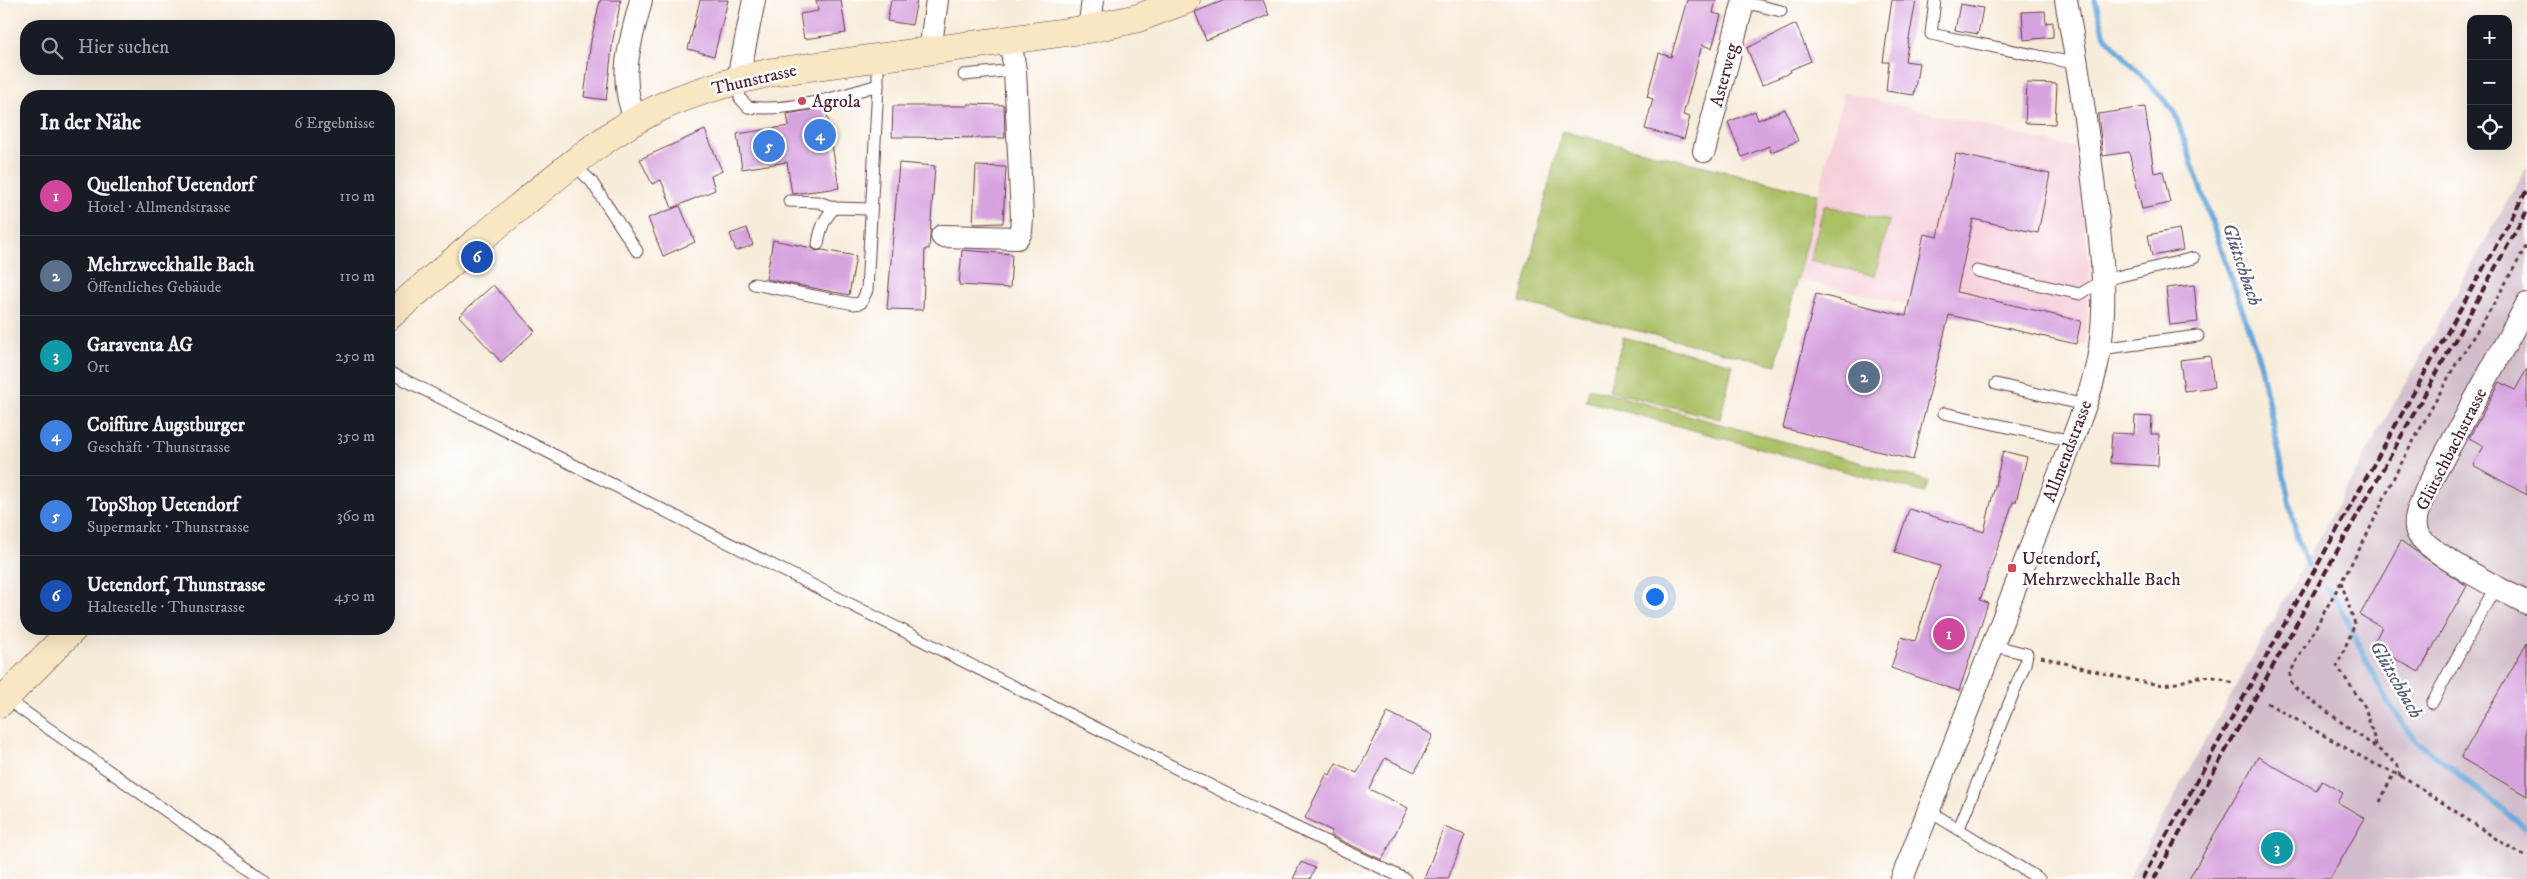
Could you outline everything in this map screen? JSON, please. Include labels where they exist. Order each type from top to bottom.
[{"type":"main road","name":"Thunstrasse","points":[[395,311],[573,164],[636,121],[673,102],[738,79],[774,72],[1089,28],[1138,18],[1186,0]]},
{"type":"main road","points":[[2,701],[67,635]]},
{"type":"street","points":[[636,121],[626,94],[625,78],[641,0]]},
{"type":"street","points":[[738,79],[754,0]]},
{"type":"street","points":[[930,51],[937,0]]},
{"type":"street","points":[[1089,28],[1093,0]]},
{"type":"street","name":"Allmendstrasse","points":[[1902,879],[1991,645],[2072,441],[2095,374],[2100,349],[2104,280],[2078,64],[2066,0]]},
{"type":"street","name":"Asterweg","points":[[1704,151],[1743,1]]},
{"type":"street","points":[[942,236],[1017,238],[1021,232],[1022,216],[1015,70],[1010,40]]},
{"type":"street","name":"Glütschbachstrasse","points":[[2527,304],[2520,334],[2428,488],[2416,522],[2418,532],[2423,541],[2449,559],[2527,603]]},
{"type":"lane","points":[[1935,0],[1931,34],[2078,64]]},
{"type":"lane","points":[[1743,1],[1781,11]]},
{"type":"lane","points":[[754,284],[854,304],[861,303],[867,290],[878,58]]},
{"type":"lane","points":[[964,75],[1015,70]]},
{"type":"lane","points":[[738,79],[740,98],[748,107],[769,109],[824,99],[878,85]]},
{"type":"lane","points":[[573,164],[591,181],[637,251]]},
{"type":"lane","points":[[789,201],[818,202],[835,208],[871,209]]},
{"type":"lane","points":[[818,244],[820,231],[829,212],[835,208]]},
{"type":"lane","points":[[973,228],[1021,232]]},
{"type":"lane","points":[[1977,271],[2080,294],[2104,280],[2194,258]]},
{"type":"lane","points":[[2100,349],[2198,336]]},
{"type":"lane","points":[[395,375],[1263,812],[1405,879]]},
{"type":"lane","points":[[1996,384],[2085,405]]},
{"type":"lane","points":[[1944,413],[2072,441]]},
{"type":"lane","points":[[2432,703],[2496,586]]},
{"type":"lane","points":[[1959,828],[2026,664],[2027,654],[1991,645]]},
{"type":"lane","points":[[2,701],[263,879]]},
{"type":"lane","points":[[1929,810],[2039,879]]},
{"type":"path","points":[[2400,776],[2398,766],[2378,748],[2295,688],[2291,683],[2290,676],[2334,592],[2364,541],[2396,473],[2453,369],[2492,307],[2527,245]]},
{"type":"path","points":[[2341,581],[2354,620],[2355,629],[2337,666],[2365,707],[2378,748]]},
{"type":"path","points":[[2027,654],[2158,684],[2201,676],[2220,678],[2234,684]]},
{"type":"path","points":[[2267,704],[2393,774],[2400,776],[2510,848],[2527,857]]},
{"type":"path","points":[[2380,802],[2393,774]]},
{"type":"shaded area","points":[[1844,92],[2075,148],[2090,270],[2086,346],[1797,279]]},
{"type":"shaded area","points":[[2527,166],[2527,879],[2128,879]]},
{"type":"green space","points":[[1562,131],[1818,194],[1776,365],[1520,302]]},
{"type":"green space","points":[[1824,205],[1889,221],[1875,276],[1810,260]]},
{"type":"green space","points":[[1623,337],[1733,364],[1720,419],[1609,391]]},
{"type":"green space","points":[[1589,388],[1928,481],[1925,493],[1586,401]]},
{"type":"building","points":[[600,0],[621,0],[613,39],[606,100],[584,97],[591,41]]},
{"type":"building","points":[[700,0],[728,0],[714,56],[688,49]]},
{"type":"building","points":[[816,0],[841,0],[846,33],[804,39],[800,14],[818,11]]},
{"type":"building","points":[[891,0],[917,0],[912,25],[887,21]]},
{"type":"building","points":[[1225,0],[1263,0],[1269,15],[1206,40],[1195,12]]},
{"type":"building","points":[[1687,0],[1716,0],[1713,13],[1721,15],[1712,48],[1702,45],[1683,115],[1690,117],[1684,139],[1645,129],[1653,99],[1647,97],[1659,53],[1671,57]]},
{"type":"building","points":[[1892,0],[1916,0],[1905,61],[1919,63],[1914,95],[1886,91],[1889,62],[1883,62]]},
{"type":"building","points":[[1960,4],[1983,8],[1978,34],[1955,30]]},
{"type":"building","points":[[2045,11],[2046,23],[2053,22],[2053,37],[2024,40],[2022,12]]},
{"type":"building","points":[[1796,24],[1811,61],[1762,85],[1747,48]]},
{"type":"building","points":[[2027,83],[2057,84],[2055,124],[2025,123]]},
{"type":"building","points":[[968,104],[1004,105],[1005,138],[892,137],[893,106],[968,106]]},
{"type":"building","points":[[826,107],[839,188],[792,194],[787,162],[742,169],[737,134],[789,126],[787,114]]},
{"type":"building","points":[[2145,107],[2154,173],[2163,171],[2170,203],[2142,209],[2129,152],[2103,156],[2098,114]]},
{"type":"building","points":[[1785,109],[1798,141],[1771,152],[1769,146],[1742,157],[1728,122],[1755,111],[1758,120]]},
{"type":"building","points":[[705,130],[722,171],[711,176],[715,190],[672,208],[661,180],[652,184],[640,159]]},
{"type":"building","points":[[1956,154],[2050,174],[2038,233],[1973,219],[1957,292],[2081,321],[2076,344],[1949,315],[1913,460],[1783,428],[1816,294],[1906,316],[1924,234],[1938,237]]},
{"type":"building","points":[[899,163],[935,166],[929,249],[925,249],[923,310],[887,309]]},
{"type":"building","points":[[976,166],[1006,167],[1003,223],[973,224]]},
{"type":"building","points":[[680,206],[695,242],[663,256],[648,218]]},
{"type":"building","points":[[747,228],[753,245],[736,251],[730,234]]},
{"type":"building","points":[[2179,229],[2183,250],[2152,256],[2148,235]]},
{"type":"building","points":[[773,240],[812,248],[816,251],[822,250],[856,256],[849,295],[766,279]]},
{"type":"building","points":[[962,250],[1012,254],[1010,288],[959,285]]},
{"type":"building","points":[[493,285],[535,331],[501,362],[459,316]]},
{"type":"building","points":[[2194,285],[2198,322],[2170,325],[2166,288]]},
{"type":"building","points":[[2210,356],[2214,387],[2184,391],[2180,360]]},
{"type":"building","points":[[2527,369],[2527,495],[2473,465],[2484,446],[2469,438],[2500,382],[2515,390]]},
{"type":"building","points":[[2135,416],[2152,417],[2151,434],[2159,434],[2158,466],[2110,463],[2112,433],[2134,434]]},
{"type":"building","points":[[2003,451],[2027,457],[2016,502],[2013,502],[1980,600],[1988,603],[1959,691],[1891,668],[1901,637],[1915,641],[1940,566],[1895,552],[1909,509],[1984,532]]},
{"type":"building","points":[[2401,541],[2467,586],[2419,672],[2372,646],[2382,627],[2360,615]]},
{"type":"building","points":[[2527,642],[2527,796],[2461,758]]},
{"type":"building","points":[[1388,712],[1433,735],[1415,772],[1385,758],[1369,789],[1408,808],[1382,860],[1330,835],[1332,831],[1305,818],[1327,773],[1330,775],[1336,763],[1357,773]]},
{"type":"building","points":[[2258,757],[2316,790],[2322,781],[2343,793],[2337,802],[2365,818],[2330,879],[2189,879]]},
{"type":"building","points":[[1444,827],[1465,835],[1448,879],[1424,879]]},
{"type":"building","points":[[1301,862],[1315,868],[1310,879],[1293,879]]},
{"type":"waterway","name":"Glütschbach","points":[[2095,0],[2105,36],[2174,111],[2260,362],[2297,538],[2308,565]]},
{"type":"waterway","name":"Glütschbach","points":[[2327,588],[2338,602],[2383,694],[2417,741],[2527,829]]},
{"type":"railway","points":[[2142,879],[2527,190]]},
{"type":"railway","points":[[2154,879],[2527,211]]},
{"type":"place","name":"Agrola","points":[[802,101]]},
{"type":"place","name":"Coiffure Augstburger","points":[[820,135]]},
{"type":"place","name":"TopShop Uetendorf","points":[[769,146]]},
{"type":"place","name":"Uetendorf, Thunstrasse","points":[[477,257]]},
{"type":"place","name":"Mehrzweckhalle Bach","points":[[1864,377]]},
{"type":"place","name":"Uetendorf, Mehrzweckhalle Bach","points":[[2012,568]]},
{"type":"place","name":"Quellenhof Uetendorf","points":[[1949,634]]},
{"type":"place","name":"Garaventa AG","points":[[2277,848]]}]
